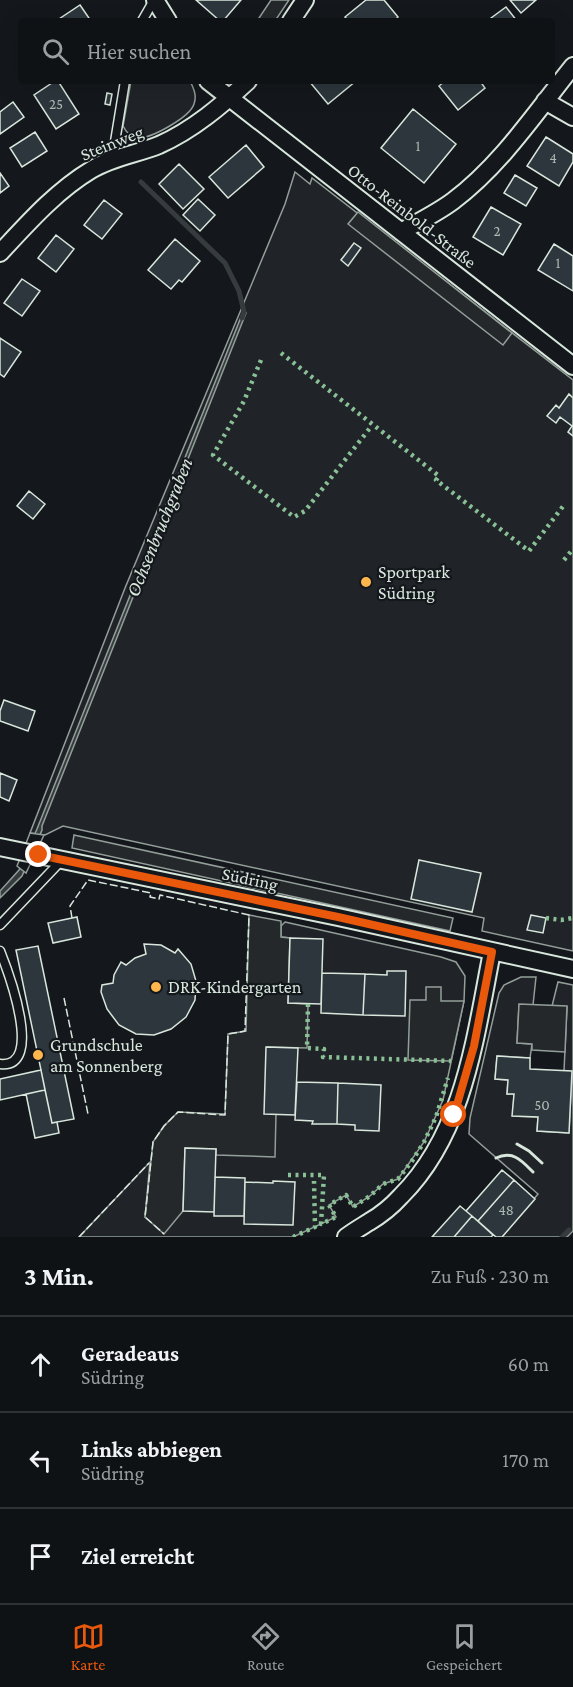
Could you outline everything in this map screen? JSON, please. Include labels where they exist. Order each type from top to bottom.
[{"type":"street","points":[[155,0],[166,18]]},
{"type":"street","points":[[293,18],[305,0]]},
{"type":"street","points":[[401,232],[452,203],[474,184],[500,157],[573,66]]},
{"type":"street","name":"Otto-Reinbold-Straße","points":[[212,84],[573,366]]},
{"type":"street","name":"Steinweg","points":[[0,253],[74,181],[112,160],[158,145],[176,136],[195,125],[244,84]]},
{"type":"street","points":[[545,100],[573,117]]},
{"type":"street","name":"Südring","points":[[0,847],[338,917],[573,969]]},
{"type":"street","points":[[346,1237],[400,1198],[418,1178],[439,1145],[454,1115],[474,1046],[492,952]]},
{"type":"lane","points":[[144,18],[155,0]]},
{"type":"lane","points":[[112,160],[125,84]]},
{"type":"lane","points":[[0,925],[62,859]]},
{"type":"lane","points":[[0,951],[22,1027],[23,1044],[15,1060],[10,1064],[0,1064]]},
{"type":"shaded area","points":[[271,0],[289,0],[277,18],[259,18]]},
{"type":"shaded area","points":[[130,84],[191,84],[195,92],[194,104],[178,121],[151,135],[137,138],[128,134],[123,126]]},
{"type":"shaded area","name":"Sportpark Südring","points":[[295,172],[310,184],[312,178],[573,380],[573,951],[482,931],[484,918],[63,826],[45,835],[30,833],[125,588],[285,204]]},
{"type":"shaded area","points":[[358,212],[512,333],[503,345],[348,224]]},
{"type":"shaded area","points":[[74,835],[453,918],[450,931],[72,848]]},
{"type":"shaded area","points":[[249,915],[281,921],[281,937],[290,938],[288,1003],[308,1004],[307,1048],[267,1047],[276,1114],[275,1157],[216,1155],[216,1149],[185,1148],[183,1211],[164,1234],[145,1217],[153,1142],[178,1112],[225,1114],[228,1034],[246,1031]]},
{"type":"shaded area","points":[[285,922],[441,957],[456,962],[465,976],[464,1001],[443,1100],[424,1142],[398,1179],[383,1184],[353,1207],[346,1195],[329,1205],[336,1217],[293,1237],[79,1237],[150,1162],[145,1217],[183,1211],[185,1148],[216,1149],[216,1154],[276,1114],[288,1003],[290,938],[281,937],[281,926]]},
{"type":"shaded area","points":[[521,977],[536,977],[533,1005],[519,1005],[517,1043],[532,1044],[530,1058],[497,1056],[495,1079],[508,1080],[507,1094],[514,1094],[513,1116],[538,1117],[537,1131],[569,1133],[572,1072],[564,1071],[567,1007],[552,1006],[558,982],[573,985],[573,1231],[567,1237],[502,1237],[538,1194],[469,1134],[470,1118],[499,993],[504,985]]},
{"type":"shaded area","points":[[426,987],[441,987],[441,1001],[464,1001],[451,1061],[408,1060],[410,1000],[426,1000]]},
{"type":"shaded area","points":[[519,1004],[567,1006],[565,1052],[532,1050],[532,1044],[517,1043]]},
{"type":"water","points":[[243,312],[246,313],[42,830],[22,876],[0,898],[0,891],[19,870],[37,829]]},
{"type":"pier","points":[[30,833],[44,835],[26,873],[17,866]]},
{"type":"building","points":[[196,0],[241,0],[226,18],[217,18]]},
{"type":"building","points":[[366,0],[384,0],[398,17],[346,18]]},
{"type":"building","points":[[510,0],[536,0],[521,13]]},
{"type":"building","points":[[80,5],[89,18],[60,18]]},
{"type":"building","points":[[506,7],[515,18],[491,18]]},
{"type":"building","points":[[50,84],[60,84],[79,114],[56,129],[34,95]]},
{"type":"building","points":[[311,84],[352,84],[328,104]]},
{"type":"building","points":[[441,84],[482,84],[485,88],[458,110],[439,86]]},
{"type":"building","points":[[107,93],[112,94],[110,105],[105,104]]},
{"type":"building","points":[[13,102],[24,117],[0,134],[0,112]]},
{"type":"building","points":[[413,109],[456,144],[424,183],[381,148]]},
{"type":"building","points":[[35,132],[47,151],[22,167],[10,148]]},
{"type":"building","points":[[546,137],[573,154],[573,162],[559,186],[527,166]]},
{"type":"building","points":[[246,145],[264,167],[228,198],[209,177]]},
{"type":"building","points":[[179,164],[204,189],[183,209],[159,184]]},
{"type":"building","points":[[0,173],[9,186],[0,193]]},
{"type":"building","points":[[515,175],[537,188],[526,206],[504,193]]},
{"type":"building","points":[[198,199],[215,215],[200,231],[183,215]]},
{"type":"building","points":[[104,200],[122,214],[102,239],[84,225]]},
{"type":"building","points":[[491,207],[521,224],[503,255],[473,237]]},
{"type":"building","points":[[56,235],[74,249],[56,272],[38,258]]},
{"type":"building","points":[[175,239],[200,261],[182,282],[179,280],[171,289],[148,270]]},
{"type":"building","points":[[354,243],[361,248],[348,266],[341,260]]},
{"type":"building","points":[[554,244],[573,256],[573,291],[538,270]]},
{"type":"building","points":[[22,279],[40,291],[22,316],[4,303]]},
{"type":"building","points":[[0,338],[21,352],[4,377],[0,374]]},
{"type":"building","points":[[569,394],[573,398],[573,436],[568,432],[572,426],[560,417],[556,423],[547,416],[556,405],[559,408]]},
{"type":"building","points":[[29,491],[45,504],[33,519],[17,506]]},
{"type":"building","points":[[4,700],[35,711],[28,731],[0,721],[0,711]]},
{"type":"building","points":[[0,773],[17,780],[9,801],[0,797]]},
{"type":"building","points":[[419,860],[481,873],[472,912],[411,899]]},
{"type":"building","points":[[531,915],[546,918],[543,933],[527,930]]},
{"type":"building","points":[[77,917],[81,937],[53,943],[48,923]]},
{"type":"building","points":[[290,938],[323,939],[321,1004],[288,1003]]},
{"type":"building","points":[[144,944],[161,945],[175,953],[178,949],[191,964],[196,981],[195,1000],[186,1017],[171,1029],[154,1035],[136,1034],[119,1025],[107,1009],[101,992],[102,985],[113,983],[114,975],[121,962],[126,965],[146,954]]},
{"type":"building","points":[[38,946],[74,1119],[52,1123],[16,950]]},
{"type":"building","points":[[387,971],[406,971],[405,1016],[363,1015],[365,974],[387,975]]},
{"type":"building","points":[[322,973],[365,974],[363,1015],[321,1013]]},
{"type":"building","points":[[266,1047],[298,1048],[295,1115],[264,1114]]},
{"type":"building","points":[[497,1056],[530,1058],[530,1069],[572,1071],[569,1133],[537,1131],[538,1117],[512,1116],[514,1094],[507,1094],[508,1080],[495,1079]]},
{"type":"building","points":[[41,1070],[45,1090],[0,1100],[0,1079]]},
{"type":"building","points":[[297,1082],[338,1083],[337,1124],[312,1124],[313,1121],[295,1120]]},
{"type":"building","points":[[338,1083],[381,1085],[379,1131],[355,1130],[355,1125],[337,1124]]},
{"type":"building","points":[[45,1090],[52,1123],[57,1122],[59,1133],[35,1138],[26,1094]]},
{"type":"building","points":[[185,1148],[216,1149],[214,1212],[183,1211]]},
{"type":"building","points":[[502,1170],[514,1180],[478,1221],[466,1211]]},
{"type":"building","points":[[215,1177],[245,1178],[244,1216],[214,1216]]},
{"type":"building","points":[[514,1180],[535,1199],[502,1237],[496,1237],[478,1221]]},
{"type":"building","points":[[273,1181],[295,1182],[293,1225],[244,1224],[245,1182],[273,1183]]},
{"type":"building","points":[[460,1206],[472,1216],[454,1237],[432,1237]]},
{"type":"building","points":[[472,1216],[493,1235],[491,1237],[454,1237]]},
{"type":"waterway","name":"Ochsenbruchgraben","points":[[141,182],[225,263],[239,291],[244,312],[242,318]]},
{"type":"waterway","points":[[562,1237],[569,1230]]},
{"type":"hedge","points":[[281,353],[439,476],[436,480],[529,551],[564,505]]},
{"type":"hedge","points":[[261,360],[244,401],[213,455],[294,517],[305,511],[370,428]]},
{"type":"hedge","points":[[564,560],[573,549]]},
{"type":"hedge","points":[[546,918],[561,920],[573,918]]},
{"type":"hedge","points":[[308,1004],[307,1048],[324,1049],[323,1057],[451,1061]]},
{"type":"hedge","points":[[288,1175],[324,1175],[321,1224],[336,1217],[329,1205],[346,1195],[353,1207],[383,1184],[398,1179],[412,1161],[436,1117],[448,1078]]},
{"type":"hedge","points":[[293,1237],[315,1227],[314,1181]]},
{"type":"fence","points":[[72,918],[70,906],[88,880],[151,893],[150,897],[159,899],[160,895],[249,915],[245,1031],[228,1034],[225,1115],[178,1112],[153,1142],[145,1217],[164,1234]]},
{"type":"fence","points":[[64,998],[88,1114]]},
{"type":"fence","points":[[79,1237],[149,1163]]},
{"type":"wall","points":[[517,1144],[542,1163]]},
{"type":"wall","points":[[496,1158],[512,1156],[533,1172]]},
{"type":"place","name":"Sportpark Südring","points":[[366,582]]},
{"type":"place","name":"DRK-Kindergarten","points":[[156,987]]},
{"type":"place","name":"Grundschule am Sonnenberg","points":[[38,1055]]},
{"type":"route","points":[[39,855],[338,917],[492,952],[474,1046],[454,1115]]}]
